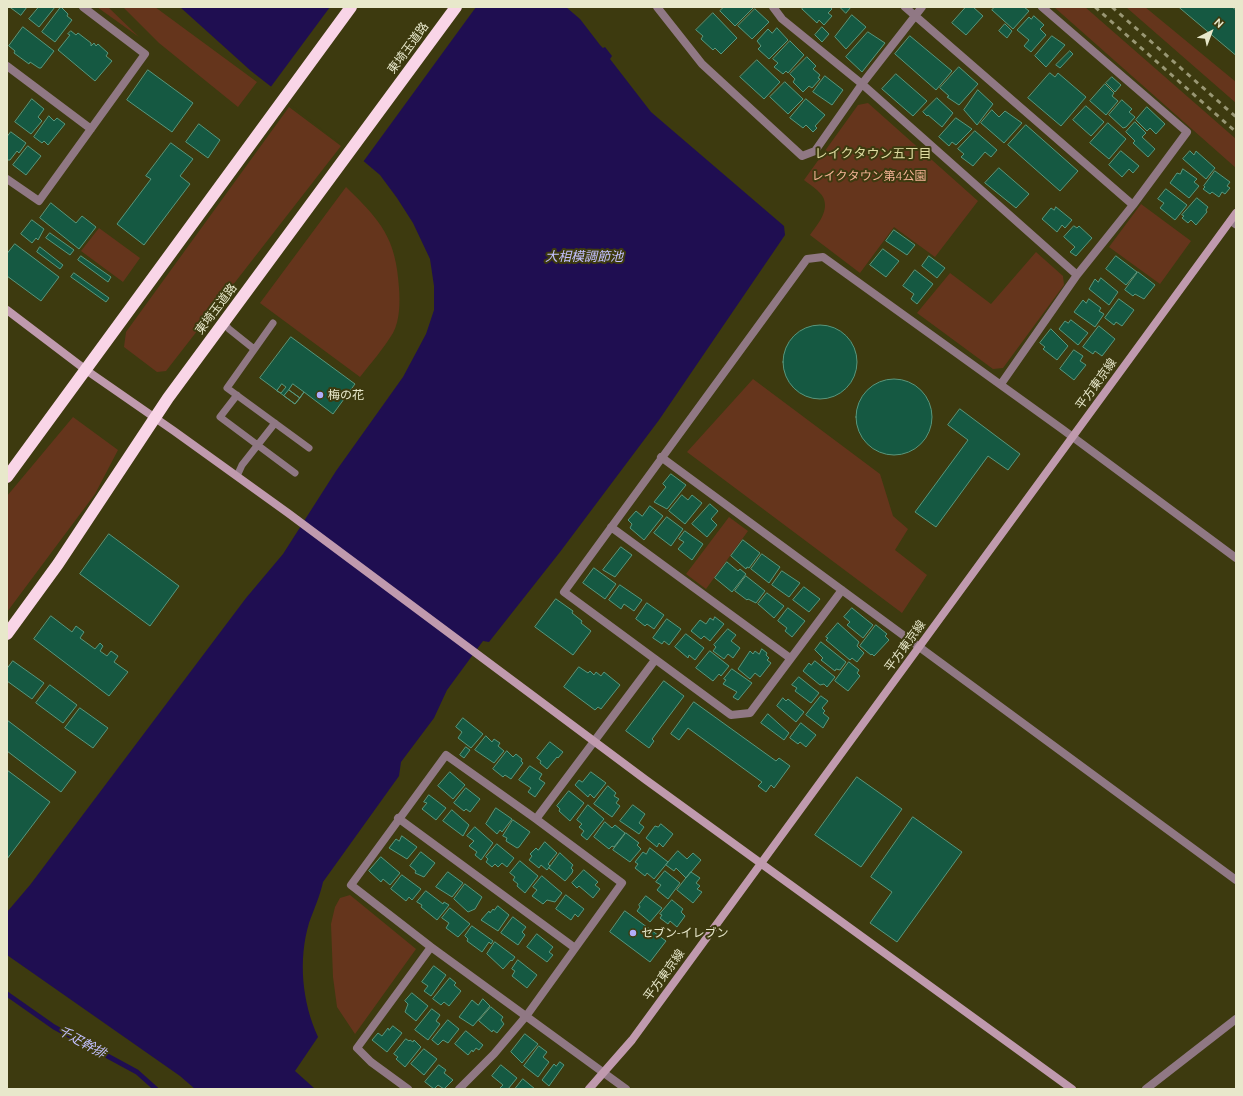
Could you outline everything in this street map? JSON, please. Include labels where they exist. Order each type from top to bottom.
[{"type":"highway","points":[[7,477],[351,7]]},
{"type":"highway","name":"東埼玉道路","points":[[7,634],[58,564],[155,418],[456,7]]},
{"type":"street","points":[[7,179],[39,201],[145,54],[82,7]]},
{"type":"street","points":[[657,7],[702,64],[802,156],[815,151],[862,84],[916,17],[922,7]]},
{"type":"street","points":[[773,7],[782,19],[862,84],[1077,275]]},
{"type":"street","points":[[905,7],[1133,205]]},
{"type":"street","points":[[1001,384],[1077,275],[1133,205],[1187,132],[1042,7]]},
{"type":"street","points":[[7,66],[91,129]]},
{"type":"street","name":"平方東京線","points":[[589,1089],[632,1040],[1072,437],[1233,223],[1236,213]]},
{"type":"street","points":[[842,590],[750,713],[732,715],[564,592],[807,259],[823,257],[1001,384],[1236,558]]},
{"type":"street","points":[[7,310],[86,370],[288,513],[593,741],[1072,1089]]},
{"type":"street","points":[[662,457],[1236,880]]},
{"type":"street","points":[[611,527],[790,658]]},
{"type":"street","points":[[536,819],[655,660]]},
{"type":"street","points":[[459,1089],[494,1054],[526,1015],[622,884],[536,819],[446,755],[398,818],[352,885],[431,947],[526,1015],[626,1089]]},
{"type":"street","points":[[398,818],[575,948]]},
{"type":"street","points":[[408,1089],[371,1062],[357,1048],[431,947]]},
{"type":"street","points":[[1146,1089],[1236,1019]]},
{"type":"lane","points":[[224,322],[229,329],[254,350]]},
{"type":"lane","points":[[273,323],[227,388],[309,448]]},
{"type":"lane","points":[[237,395],[220,417],[295,473]]},
{"type":"lane","points":[[237,476],[242,465],[275,423]]},
{"type":"green space","points":[[97,7],[108,7],[139,37]]},
{"type":"green space","points":[[123,7],[155,7],[257,82],[238,107],[159,43]]},
{"type":"green space","points":[[1054,7],[1085,7],[1236,139],[1236,168]]},
{"type":"green space","points":[[1126,7],[1145,7],[1236,82],[1236,103]]},
{"type":"green space","name":"レイクタウン第4公園","points":[[868,103],[978,201],[935,257],[894,227],[860,273],[810,235],[822,218],[825,202],[819,192],[804,180],[858,105]]},
{"type":"green space","points":[[289,107],[341,146],[166,371],[157,372],[124,347],[126,332]]},
{"type":"green space","points":[[346,187],[369,210],[390,243],[397,271],[399,288],[399,311],[393,333],[360,377],[260,303]]},
{"type":"green space","points":[[1141,204],[1191,241],[1160,284],[1109,247]]},
{"type":"green space","points":[[99,228],[140,258],[123,282],[81,251]]},
{"type":"green space","points":[[1036,252],[1063,276],[1064,285],[1003,368],[993,369],[917,313],[950,273],[991,304]]},
{"type":"green space","points":[[753,379],[880,474],[893,516],[908,529],[895,550],[927,575],[902,613],[687,452]]},
{"type":"green space","points":[[73,417],[118,450],[95,494],[7,612],[7,496]]},
{"type":"green space","points":[[729,517],[748,531],[706,589],[686,574]]},
{"type":"green space","points":[[350,895],[416,949],[355,1034],[337,1007],[333,977],[331,924],[335,907],[340,898]]},
{"type":"water","name":"大相模調節池","points":[[180,7],[566,7],[580,19],[600,45],[603,48],[605,47],[612,56],[610,59],[651,112],[784,226],[785,235],[659,420],[560,552],[489,642],[483,641],[447,690],[434,718],[401,762],[399,776],[323,882],[309,923],[303,966],[303,981],[308,1010],[318,1037],[295,1071],[314,1088],[313,1089],[195,1089],[180,1076],[7,955],[7,912],[30,885],[246,598],[283,554],[336,471],[403,377],[426,334],[434,310],[434,286],[430,259],[413,223],[380,175],[328,131],[251,71]]},
{"type":"pier","points":[[330,7],[476,7],[363,162],[270,88]]},
{"type":"building","points":[[10,7],[27,7],[21,15]]},
{"type":"building","points":[[39,7],[55,7],[39,27],[29,19]]},
{"type":"building","points":[[61,7],[68,14],[67,16],[72,20],[55,42],[42,32]]},
{"type":"building","points":[[724,7],[754,7],[735,26],[720,11]]},
{"type":"building","points":[[804,7],[830,7],[832,9],[828,13],[832,16],[824,25],[819,20],[817,23],[802,9]]},
{"type":"building","points":[[840,7],[851,7],[846,13]]},
{"type":"building","points":[[966,7],[973,7],[983,16],[966,35],[952,23]]},
{"type":"building","points":[[995,7],[1024,7],[1029,11],[1013,29],[992,10]]},
{"type":"building","points":[[1179,7],[1232,7],[1236,10],[1236,55]]},
{"type":"building","points":[[755,9],[769,22],[752,39],[738,26]]},
{"type":"building","points":[[713,13],[737,38],[721,54],[715,48],[713,50],[701,39],[703,36],[696,30]]},
{"type":"building","points":[[852,15],[866,27],[846,49],[835,37]]},
{"type":"building","points":[[1034,16],[1044,25],[1040,29],[1046,35],[1031,52],[1024,46],[1029,40],[1017,30],[1029,17],[1031,19]]},
{"type":"building","points":[[1005,24],[1012,31],[1007,38],[999,31]]},
{"type":"building","points":[[23,27],[54,51],[41,68],[30,62],[29,64],[14,53],[15,51],[9,46]]},
{"type":"building","points":[[822,27],[829,34],[822,42],[815,35]]},
{"type":"building","points":[[777,28],[788,40],[769,59],[758,49],[761,46],[757,41],[768,29],[772,33]]},
{"type":"building","points":[[71,31],[76,35],[78,33],[91,43],[91,46],[94,43],[96,46],[98,44],[108,53],[106,56],[112,61],[95,81],[58,50],[70,35],[68,34]]},
{"type":"building","points":[[868,32],[885,43],[862,72],[846,57]]},
{"type":"building","points":[[910,36],[952,71],[936,90],[895,54]]},
{"type":"building","points":[[1052,36],[1065,45],[1046,67],[1035,56]]},
{"type":"building","points":[[790,41],[804,55],[788,73],[786,71],[783,74],[774,67],[778,63],[773,59]]},
{"type":"building","points":[[1070,51],[1073,54],[1060,68],[1056,65]]},
{"type":"building","points":[[807,57],[816,66],[813,69],[820,75],[818,78],[820,79],[812,88],[809,86],[803,92],[793,82],[795,79],[790,74]]},
{"type":"building","points":[[757,60],[780,82],[764,99],[740,77]]},
{"type":"building","points":[[959,67],[978,84],[959,105],[947,97],[949,96],[940,88]]},
{"type":"building","points":[[148,70],[193,103],[172,132],[127,100]]},
{"type":"building","points":[[1050,73],[1055,77],[1058,73],[1086,97],[1061,126],[1028,98]]},
{"type":"building","points":[[896,74],[927,101],[913,116],[882,89]]},
{"type":"building","points":[[825,76],[843,90],[832,105],[813,92]]},
{"type":"building","points":[[1112,77],[1121,85],[1115,92],[1106,83]]},
{"type":"building","points":[[785,82],[803,99],[788,114],[770,97]]},
{"type":"building","points":[[1105,84],[1114,93],[1112,96],[1118,101],[1106,115],[1090,101]]},
{"type":"building","points":[[978,90],[993,104],[977,125],[964,110]]},
{"type":"building","points":[[937,98],[953,113],[942,127],[923,112]]},
{"type":"building","points":[[32,99],[44,109],[38,117],[42,121],[31,134],[15,122]]},
{"type":"building","points":[[806,99],[825,115],[815,126],[817,128],[813,132],[806,125],[803,128],[790,118]]},
{"type":"building","points":[[1122,100],[1132,109],[1129,112],[1135,117],[1126,127],[1123,128],[1109,115]]},
{"type":"building","points":[[1086,106],[1104,122],[1091,136],[1073,120]]},
{"type":"building","points":[[1147,107],[1165,124],[1156,134],[1150,128],[1147,131],[1136,120]]},
{"type":"building","points":[[992,110],[999,117],[1005,111],[1022,123],[1004,143],[981,123]]},
{"type":"building","points":[[49,116],[54,121],[57,118],[65,124],[48,145],[44,141],[42,143],[34,137]]},
{"type":"building","points":[[956,118],[972,129],[956,145],[952,142],[949,146],[939,137]]},
{"type":"building","points":[[1135,122],[1146,133],[1142,137],[1155,149],[1148,157],[1133,143],[1135,141],[1126,132]]},
{"type":"building","points":[[1108,123],[1126,139],[1109,159],[1090,143]]},
{"type":"building","points":[[199,124],[220,140],[208,158],[186,142]]},
{"type":"building","points":[[1026,125],[1078,171],[1060,191],[1008,145]]},
{"type":"building","points":[[975,131],[997,150],[991,157],[985,152],[973,166],[961,157],[964,154],[958,149]]},
{"type":"building","points":[[11,132],[26,143],[19,153],[17,151],[10,160],[7,160],[7,137]]},
{"type":"building","points":[[171,143],[193,159],[180,176],[190,184],[144,245],[117,224],[151,179],[146,176]]},
{"type":"building","points":[[28,146],[41,156],[26,175],[13,165]]},
{"type":"building","points":[[1121,151],[1139,166],[1133,173],[1129,169],[1122,177],[1109,165]]},
{"type":"building","points":[[1190,151],[1194,155],[1196,151],[1215,168],[1206,179],[1183,159]]},
{"type":"building","points":[[999,168],[1029,194],[1016,208],[985,183]]},
{"type":"building","points":[[1183,169],[1197,179],[1194,182],[1199,186],[1189,198],[1170,183],[1177,173],[1180,174]]},
{"type":"building","points":[[1215,171],[1230,182],[1227,186],[1230,188],[1225,194],[1222,192],[1219,197],[1212,192],[1210,194],[1203,189]]},
{"type":"building","points":[[1166,189],[1187,205],[1175,220],[1160,208],[1164,203],[1158,199]]},
{"type":"building","points":[[1197,198],[1208,207],[1206,210],[1207,212],[1196,225],[1191,220],[1188,223],[1182,218],[1184,216],[1182,215]]},
{"type":"building","points":[[51,203],[76,223],[82,216],[96,227],[79,249],[40,218]]},
{"type":"building","points":[[1056,207],[1072,220],[1065,228],[1062,225],[1057,232],[1042,219],[1051,208],[1054,210]]},
{"type":"building","points":[[32,220],[44,229],[38,240],[36,238],[32,243],[21,234]]},
{"type":"building","points":[[1074,226],[1077,228],[1079,226],[1092,238],[1076,256],[1070,252],[1075,247],[1064,237]]},
{"type":"building","points":[[894,230],[915,245],[907,255],[886,241]]},
{"type":"building","points":[[50,233],[74,250],[70,255],[46,238]]},
{"type":"building","points":[[15,244],[59,277],[41,301],[7,276],[7,254]]},
{"type":"building","points":[[40,247],[63,265],[60,269],[37,252]]},
{"type":"building","points":[[883,249],[899,261],[886,277],[870,265]]},
{"type":"building","points":[[81,256],[111,277],[108,282],[78,260]]},
{"type":"building","points":[[929,256],[945,268],[937,278],[922,266]]},
{"type":"building","points":[[1116,256],[1137,272],[1126,285],[1106,269]]},
{"type":"building","points":[[915,270],[933,284],[917,304],[911,299],[914,294],[903,286]]},
{"type":"building","points":[[1138,272],[1155,285],[1144,299],[1135,294],[1133,296],[1125,290]]},
{"type":"building","points":[[74,273],[109,298],[106,302],[71,277]]},
{"type":"building","points":[[1101,278],[1118,292],[1109,305],[1089,289],[1095,279],[1098,282]]},
{"type":"building","points":[[1089,299],[1101,308],[1099,311],[1104,314],[1095,327],[1074,312],[1083,300],[1086,303]]},
{"type":"building","points":[[1119,299],[1134,310],[1122,326],[1116,322],[1114,325],[1105,318]]},
{"type":"building","points":[[1071,320],[1088,333],[1078,345],[1059,329],[1065,321],[1068,323]]},
{"type":"building","points":[[813,325],[827,325],[841,331],[851,341],[857,355],[857,369],[851,383],[841,393],[827,399],[813,399],[799,393],[789,383],[783,369],[783,355],[789,341],[799,331]]},
{"type":"building","points":[[1099,326],[1115,339],[1102,356],[1095,351],[1093,354],[1083,347]]},
{"type":"building","points":[[1051,329],[1068,346],[1057,360],[1043,349],[1045,347],[1040,343]]},
{"type":"building","points":[[291,337],[355,384],[333,414],[304,392],[295,404],[260,378]]},
{"type":"building","points":[[1074,350],[1083,356],[1080,361],[1086,365],[1074,380],[1060,369]]},
{"type":"building","points":[[894,379],[908,382],[921,390],[929,403],[932,417],[929,431],[921,444],[908,452],[894,455],[880,452],[867,444],[859,431],[856,417],[859,403],[867,390],[880,382]]},
{"type":"building","points":[[282,384],[286,387],[281,393],[277,391]]},
{"type":"building","points":[[293,384],[304,392],[300,398],[289,390]]},
{"type":"building","points":[[289,390],[300,398],[295,404],[284,396]]},
{"type":"building","points":[[960,409],[1020,454],[1008,470],[988,456],[936,527],[915,512],[968,440],[948,425]]},
{"type":"building","points":[[671,474],[686,485],[667,509],[654,502],[666,487],[663,484]]},
{"type":"building","points":[[682,495],[688,500],[692,495],[702,503],[685,524],[669,511]]},
{"type":"building","points":[[710,504],[718,511],[711,519],[717,525],[707,537],[692,524]]},
{"type":"building","points":[[650,506],[663,516],[644,540],[630,528],[632,524],[628,520],[636,511],[642,516]]},
{"type":"building","points":[[667,517],[683,529],[671,546],[654,533]]},
{"type":"building","points":[[685,531],[703,544],[692,560],[678,549],[684,542],[679,539]]},
{"type":"building","points":[[109,534],[179,586],[150,626],[80,574]]},
{"type":"building","points":[[743,540],[760,553],[749,568],[747,567],[746,569],[731,556]]},
{"type":"building","points":[[621,547],[632,555],[615,577],[603,570]]},
{"type":"building","points":[[762,554],[780,567],[769,583],[751,569]]},
{"type":"building","points":[[727,562],[738,571],[740,569],[746,574],[732,592],[715,578]]},
{"type":"building","points":[[594,568],[616,584],[605,599],[583,583]]},
{"type":"building","points":[[782,571],[800,583],[789,597],[772,585]]},
{"type":"building","points":[[746,576],[765,591],[756,603],[748,599],[747,600],[735,591]]},
{"type":"building","points":[[620,585],[642,600],[634,611],[624,604],[621,609],[609,600]]},
{"type":"building","points":[[804,587],[820,599],[809,612],[793,600]]},
{"type":"building","points":[[767,593],[784,606],[774,618],[758,604]]},
{"type":"building","points":[[556,599],[573,611],[572,613],[582,621],[581,623],[591,631],[573,655],[535,627]]},
{"type":"building","points":[[647,603],[664,615],[654,629],[647,624],[645,626],[636,619]]},
{"type":"building","points":[[788,608],[805,621],[792,637],[785,631],[787,628],[778,621]]},
{"type":"building","points":[[852,608],[873,625],[863,638],[847,625],[850,622],[844,617]]},
{"type":"building","points":[[51,616],[72,632],[76,626],[84,632],[80,638],[95,649],[100,643],[103,646],[100,651],[107,656],[111,651],[118,656],[114,662],[128,672],[109,696],[34,639]]},
{"type":"building","points":[[715,617],[724,624],[710,641],[704,636],[701,639],[691,631],[700,620],[706,624],[710,618],[713,620]]},
{"type":"building","points":[[667,619],[681,629],[669,645],[664,641],[662,644],[653,638]]},
{"type":"building","points":[[838,623],[859,642],[857,646],[864,653],[857,662],[852,658],[850,660],[826,640],[828,638],[826,637]]},
{"type":"building","points":[[876,625],[887,634],[885,636],[889,640],[874,656],[860,646]]},
{"type":"building","points":[[728,629],[736,635],[731,641],[740,648],[733,658],[728,654],[724,659],[713,651],[716,647],[714,645]]},
{"type":"building","points":[[686,634],[704,648],[695,660],[689,655],[688,658],[675,647]]},
{"type":"building","points":[[821,642],[846,662],[840,670],[836,669],[835,671],[821,660],[823,658],[815,650]]},
{"type":"building","points":[[762,649],[767,653],[766,655],[769,658],[767,660],[771,663],[760,677],[755,673],[750,679],[738,669],[750,651],[753,654],[755,651],[759,654]]},
{"type":"building","points":[[710,651],[729,666],[721,676],[719,674],[713,681],[696,668]]},
{"type":"building","points":[[13,661],[44,683],[32,699],[7,681],[7,669]]},
{"type":"building","points":[[815,661],[835,677],[827,687],[824,684],[820,685],[803,671],[809,663],[811,665]]},
{"type":"building","points":[[849,662],[859,670],[857,673],[860,676],[848,691],[835,681]]},
{"type":"building","points":[[579,667],[588,673],[590,671],[594,675],[596,672],[601,676],[604,672],[620,685],[601,709],[598,707],[595,710],[564,687]]},
{"type":"building","points":[[732,669],[752,683],[738,700],[733,697],[737,692],[723,684],[726,680],[724,679]]},
{"type":"building","points":[[799,677],[819,693],[811,703],[795,691],[797,688],[792,685]]},
{"type":"building","points":[[664,681],[684,696],[652,739],[654,741],[649,748],[626,731]]},
{"type":"building","points":[[50,685],[77,705],[63,723],[36,703]]},
{"type":"building","points":[[821,696],[828,701],[822,708],[825,711],[823,713],[829,718],[823,728],[806,715]]},
{"type":"building","points":[[783,698],[786,701],[788,699],[804,712],[796,722],[777,706]]},
{"type":"building","points":[[694,702],[776,761],[779,758],[790,766],[774,788],[771,785],[766,792],[758,786],[762,782],[688,728],[679,740],[671,734]]},
{"type":"building","points":[[80,708],[108,728],[93,748],[65,728]]},
{"type":"building","points":[[768,714],[789,733],[784,740],[761,723]]},
{"type":"building","points":[[463,718],[483,734],[471,748],[458,738],[462,732],[456,727]]},
{"type":"building","points":[[7,720],[76,772],[61,792],[7,751]]},
{"type":"building","points":[[801,723],[816,735],[806,747],[800,742],[798,744],[790,738]]},
{"type":"building","points":[[486,736],[492,742],[494,739],[500,743],[498,746],[504,751],[494,763],[475,750]]},
{"type":"building","points":[[550,742],[563,752],[547,769],[537,758]]},
{"type":"building","points":[[466,747],[470,750],[464,758],[460,755]]},
{"type":"building","points":[[507,751],[513,757],[516,754],[522,759],[521,761],[523,763],[511,779],[505,775],[503,777],[493,769]]},
{"type":"building","points":[[530,766],[542,774],[539,779],[545,783],[535,797],[528,792],[531,788],[519,780]]},
{"type":"building","points":[[7,770],[50,802],[7,859]]},
{"type":"building","points":[[450,772],[465,785],[453,799],[438,786]]},
{"type":"building","points":[[591,772],[606,783],[594,798],[590,794],[588,797],[575,785],[579,780],[582,782]]},
{"type":"building","points":[[857,777],[902,809],[861,867],[815,835]]},
{"type":"building","points":[[608,786],[616,793],[614,796],[619,799],[616,803],[620,806],[612,817],[594,804]]},
{"type":"building","points":[[466,788],[480,799],[470,812],[466,809],[464,811],[454,803]]},
{"type":"building","points":[[569,791],[584,803],[570,821],[559,811],[560,809],[557,806]]},
{"type":"building","points":[[429,795],[446,808],[436,820],[422,809],[427,803],[424,802]]},
{"type":"building","points":[[588,805],[604,819],[587,840],[581,835],[584,831],[579,827],[582,824],[577,820]]},
{"type":"building","points":[[633,805],[645,814],[639,823],[644,827],[639,834],[620,821]]},
{"type":"building","points":[[496,808],[512,819],[502,832],[500,830],[497,834],[486,824]]},
{"type":"building","points":[[452,810],[469,825],[463,836],[443,821]]},
{"type":"building","points":[[913,817],[962,852],[897,942],[870,923],[892,892],[871,877]]},
{"type":"building","points":[[513,820],[530,832],[517,848],[506,841],[507,838],[503,836]]},
{"type":"building","points":[[605,822],[612,828],[615,825],[625,833],[614,847],[612,846],[609,849],[594,837]]},
{"type":"building","points":[[661,824],[673,834],[663,847],[659,843],[657,847],[646,838],[655,826],[658,827]]},
{"type":"building","points":[[475,827],[493,843],[481,860],[475,855],[477,852],[469,846],[474,841],[467,836]]},
{"type":"building","points":[[626,833],[639,843],[637,845],[641,849],[630,862],[613,850]]},
{"type":"building","points":[[402,836],[417,847],[407,859],[389,848],[396,839],[399,841]]},
{"type":"building","points":[[545,842],[557,853],[548,864],[550,866],[547,870],[541,865],[539,868],[529,860],[532,856],[530,854],[536,848],[538,850]]},
{"type":"building","points":[[497,844],[514,858],[507,867],[502,863],[498,867],[495,864],[492,867],[486,862],[488,859],[486,857]]},
{"type":"building","points":[[650,848],[668,862],[654,879],[647,873],[645,876],[635,868],[638,864],[635,862],[643,852],[646,854]]},
{"type":"building","points":[[678,851],[687,859],[693,853],[701,860],[686,878],[676,868],[674,871],[666,865]]},
{"type":"building","points":[[421,852],[435,863],[424,877],[415,873],[416,871],[410,866]]},
{"type":"building","points":[[560,853],[573,865],[571,868],[573,870],[572,873],[565,881],[549,868]]},
{"type":"building","points":[[381,857],[400,873],[390,885],[383,879],[381,882],[369,871]]},
{"type":"building","points":[[520,861],[538,876],[525,893],[517,886],[518,884],[513,880],[515,877],[510,873]]},
{"type":"building","points":[[584,870],[598,882],[595,885],[600,889],[593,898],[579,886],[577,888],[572,883]]},
{"type":"building","points":[[665,871],[680,883],[668,899],[657,890],[661,885],[656,882]]},
{"type":"building","points":[[448,872],[463,883],[452,897],[436,887]]},
{"type":"building","points":[[691,872],[700,878],[696,883],[700,886],[697,889],[702,892],[693,903],[677,890]]},
{"type":"building","points":[[402,875],[421,889],[412,900],[409,897],[406,901],[391,889]]},
{"type":"building","points":[[542,876],[562,893],[555,902],[547,900],[543,904],[532,896],[537,890],[533,887]]},
{"type":"building","points":[[465,884],[482,897],[475,909],[468,912],[454,899]]},
{"type":"building","points":[[426,891],[443,904],[444,902],[449,905],[437,920],[417,902]]},
{"type":"building","points":[[566,895],[584,909],[578,917],[575,914],[571,920],[556,909]]},
{"type":"building","points":[[646,896],[662,908],[650,922],[637,911],[640,907],[639,905]]},
{"type":"building","points":[[672,900],[683,909],[681,912],[685,916],[677,927],[670,921],[668,924],[660,918],[662,915],[660,914]]},
{"type":"building","points":[[498,906],[509,915],[498,931],[481,920],[489,911],[490,913]]},
{"type":"building","points":[[450,908],[470,924],[458,937],[446,928],[449,923],[442,918]]},
{"type":"building","points":[[625,911],[666,941],[650,962],[610,932]]},
{"type":"building","points":[[513,917],[526,927],[522,932],[525,935],[518,945],[501,933]]},
{"type":"building","points":[[472,926],[493,941],[491,944],[489,942],[482,952],[467,941],[468,939],[465,936]]},
{"type":"building","points":[[537,934],[553,947],[549,952],[553,955],[547,962],[527,947]]},
{"type":"building","points":[[495,942],[515,957],[503,969],[487,954]]},
{"type":"building","points":[[518,960],[537,975],[527,988],[512,976],[515,971],[512,969]]},
{"type":"building","points":[[434,966],[446,975],[431,996],[424,991],[428,986],[422,982]]},
{"type":"building","points":[[450,978],[456,983],[454,985],[461,991],[449,1006],[444,1002],[441,1005],[433,999]]},
{"type":"building","points":[[412,993],[428,1006],[416,1021],[405,1012],[408,1004],[405,1001]]},
{"type":"building","points":[[483,999],[490,1006],[473,1026],[459,1017],[472,1000],[478,1005]]},
{"type":"building","points":[[491,1007],[503,1017],[501,1020],[504,1024],[497,1033],[493,1030],[492,1032],[479,1021]]},
{"type":"building","points":[[432,1009],[440,1015],[436,1021],[440,1024],[428,1040],[415,1030]]},
{"type":"building","points":[[448,1020],[459,1029],[448,1043],[443,1040],[438,1045],[432,1040]]},
{"type":"building","points":[[393,1026],[402,1033],[387,1052],[372,1040],[378,1033],[382,1036],[388,1028],[389,1030]]},
{"type":"building","points":[[466,1031],[483,1045],[479,1050],[476,1048],[473,1052],[472,1050],[468,1055],[455,1044]]},
{"type":"building","points":[[525,1034],[538,1044],[522,1063],[511,1052]]},
{"type":"building","points":[[406,1039],[413,1042],[414,1040],[421,1047],[405,1067],[396,1059],[398,1057],[394,1054]]},
{"type":"building","points":[[539,1046],[547,1052],[543,1057],[549,1062],[538,1077],[524,1066]]},
{"type":"building","points":[[424,1049],[437,1059],[424,1075],[411,1064]]},
{"type":"building","points":[[560,1062],[564,1065],[549,1086],[542,1080],[554,1064],[556,1066]]},
{"type":"building","points":[[439,1065],[446,1070],[444,1073],[453,1080],[444,1089],[438,1085],[434,1089],[425,1082]]},
{"type":"building","points":[[501,1065],[517,1078],[508,1089],[499,1089],[503,1085],[492,1076]]},
{"type":"building","points":[[523,1079],[535,1089],[515,1089]]},
{"type":"waterway","name":"千疋幹排","points":[[7,994],[54,1027],[137,1072],[156,1089]]},
{"type":"railway","points":[[1095,7],[1236,132]]},
{"type":"railway","points":[[1112,7],[1236,117]]},
{"type":"place","name":"梅の花","points":[[320,395]]},
{"type":"place","name":"セブン-イレブン","points":[[633,933]]},
{"type":"district","name":"レイクタウン五丁目","points":[[873,154]]}]
